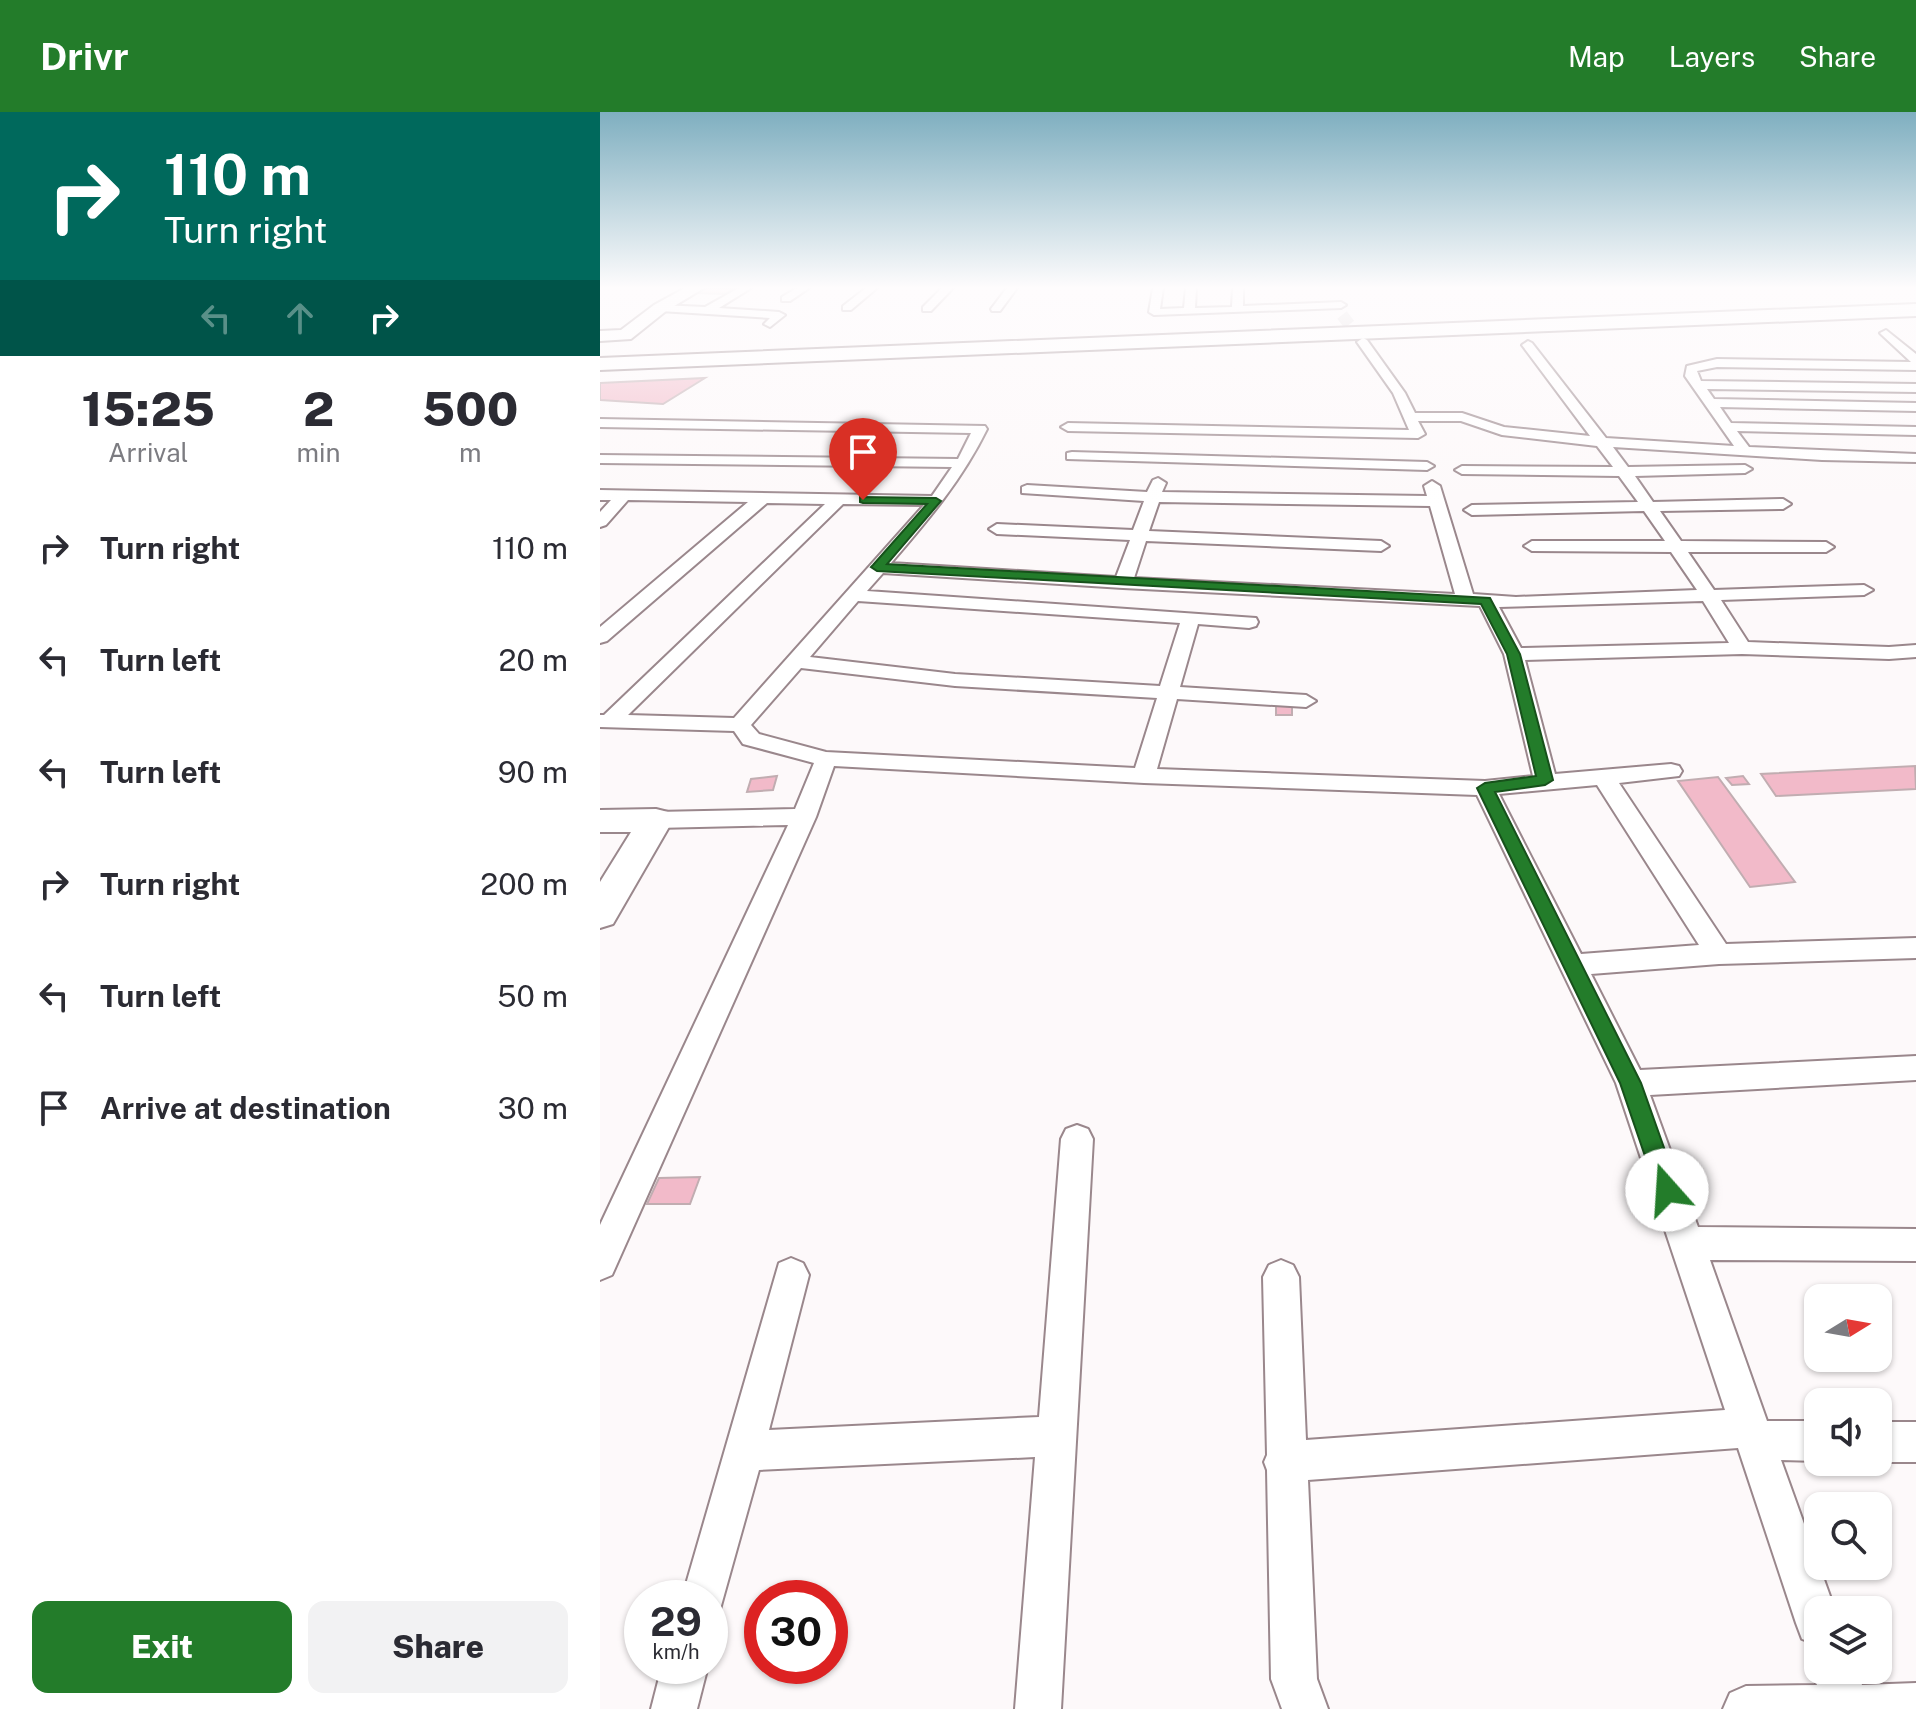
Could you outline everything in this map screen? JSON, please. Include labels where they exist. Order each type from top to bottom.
[{"type":"highway","points":[[600,364],[636,363]]},
{"type":"street","points":[[1377,363],[1413,417],[1437,501],[1475,599],[1514,654],[1545,780]]},
{"type":"street","points":[[1542,363],[1604,442],[1710,595],[1742,648]]},
{"type":"street","points":[[1745,452],[1691,376],[1691,369],[1706,364],[1916,366]]},
{"type":"street","points":[[1698,385],[1916,388]]},
{"type":"street","points":[[1712,403],[1916,407]]},
{"type":"street","points":[[1413,417],[1462,417],[1502,431],[1604,442],[1745,452],[1916,458]]},
{"type":"street","points":[[600,423],[980,429],[963,463],[936,501],[740,725]]},
{"type":"street","points":[[1068,427],[1418,434]]},
{"type":"street","points":[[1729,427],[1916,431]]},
{"type":"street","points":[[1123,583],[1151,497],[1168,461],[1174,430]]},
{"type":"street","points":[[1072,456],[1427,466]]},
{"type":"street","points":[[600,459],[963,463]]},
{"type":"street","points":[[1462,470],[1624,472],[1745,469]]},
{"type":"street","points":[[1027,490],[1151,497],[1437,501]]},
{"type":"street","points":[[600,495],[936,501]]},
{"type":"street","points":[[600,522],[623,496]]},
{"type":"street","points":[[600,637],[763,498]]},
{"type":"street","points":[[605,721],[839,499]]},
{"type":"street","points":[[1472,510],[1783,504]]},
{"type":"street","points":[[997,529],[1381,546]]},
{"type":"street","points":[[1532,546],[1826,547]]},
{"type":"street","points":[[877,567],[1123,583],[1475,599],[1864,590]]},
{"type":"street","points":[[853,595],[1249,622]]},
{"type":"street","points":[[1144,776],[1190,620]]},
{"type":"street","points":[[1514,654],[1742,648],[1889,653],[1916,651]]},
{"type":"street","points":[[794,661],[955,680],[1306,701]]},
{"type":"street","points":[[605,721],[726,722],[740,725],[751,739],[826,759],[1144,776],[1485,788],[1545,780],[1671,771]]},
{"type":"street","points":[[602,1253],[804,817],[826,759]]},
{"type":"street","points":[[1603,776],[1719,954]]},
{"type":"street","points":[[1485,788],[1631,1083],[1809,1596]]},
{"type":"street","points":[[600,821],[804,817]]},
{"type":"street","points":[[600,914],[656,820]]},
{"type":"street","points":[[1572,965],[1719,954],[1916,948]]},
{"type":"street","points":[[1631,1083],[1916,1068]]},
{"type":"street","points":[[1038,1709],[1077,1139]]},
{"type":"street","points":[[1686,1243],[1916,1245]]},
{"type":"street","points":[[709,1580],[791,1275]]},
{"type":"street","points":[[1281,1277],[1284,1462],[1294,1679],[1305,1709]]},
{"type":"street","points":[[1284,1462],[1752,1434],[1804,1440]]},
{"type":"street","points":[[743,1451],[1058,1436]]},
{"type":"street","points":[[1892,1442],[1916,1442]]},
{"type":"street","points":[[674,1709],[680,1684]]},
{"type":"street","points":[[1839,1684],[1848,1708]]},
{"type":"street","points":[[1746,1709],[1916,1706]]},
{"type":"building","points":[[705,378],[663,404],[600,400],[600,383]]},
{"type":"building","points":[[1276,704],[1292,705],[1292,715],[1276,715]]},
{"type":"building","points":[[1915,766],[1916,789],[1776,796],[1761,774]]},
{"type":"building","points":[[777,776],[773,790],[747,792],[751,779]]},
{"type":"building","points":[[1743,776],[1749,784],[1732,785],[1726,778]]},
{"type":"building","points":[[1718,777],[1795,882],[1750,887],[1678,781]]},
{"type":"building","points":[[700,1177],[690,1204],[647,1204],[659,1178]]},
{"type":"route","points":[[863,500],[936,501],[877,567],[1123,583],[1486,600],[1514,654],[1545,780],[1485,788],[1631,1083],[1667,1190]]}]
